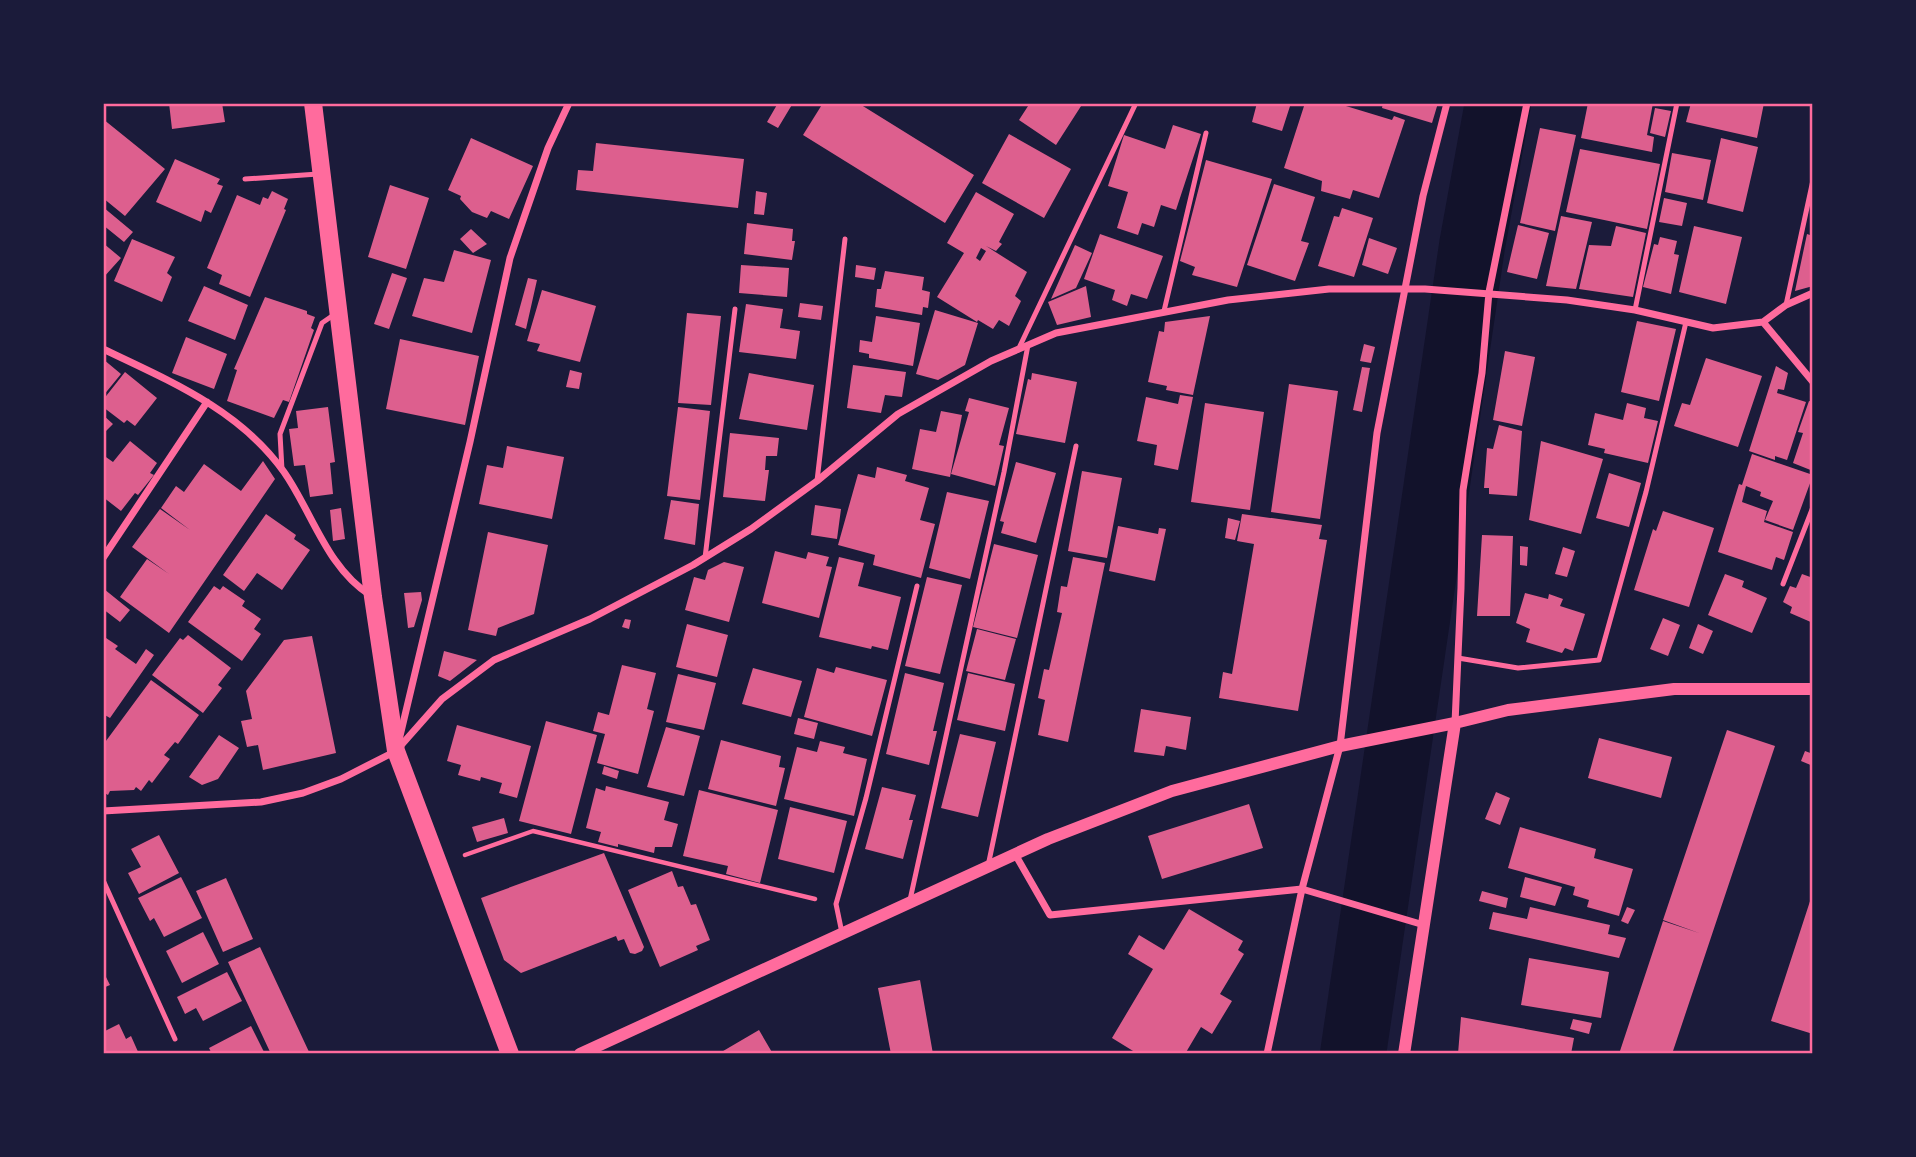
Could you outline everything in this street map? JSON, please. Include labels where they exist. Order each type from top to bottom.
[{"type":"main road","points":[[313,103],[373,597],[396,751],[510,1054]]},
{"type":"street","points":[[396,751],[470,442],[510,258],[548,148],[569,103]]},
{"type":"street","points":[[1267,1054],[1303,889],[1340,746],[1377,433],[1423,196],[1447,103]]},
{"type":"street","points":[[1404,1054],[1455,723],[1463,491],[1482,373],[1489,292],[1527,103]]},
{"type":"street","points":[[103,811],[261,802],[303,793],[341,779],[396,751],[442,699],[494,660],[590,619],[705,558],[751,529],[817,481],[898,414],[990,361],[1056,333],[1228,300],[1329,289],[1489,292],[1635,310],[1713,328],[1763,322],[1786,305],[1813,293]]},
{"type":"street","points":[[1763,322],[1813,382]]},
{"type":"street","points":[[103,349],[208,402],[248,432],[282,470],[304,503],[334,559],[355,586],[373,597]]},
{"type":"street","points":[[103,558],[208,402]]},
{"type":"street","points":[[580,1054],[1048,839],[1172,791],[1356,742],[1440,727],[1508,710],[1674,689],[1813,689]]},
{"type":"street","points":[[1015,854],[1050,915],[1303,889],[1424,925]]},
{"type":"lane","points":[[1017,350],[1136,103]]},
{"type":"lane","points":[[1635,310],[1677,103]]},
{"type":"lane","points":[[1164,312],[1206,133]]},
{"type":"lane","points":[[244,179],[321,174]]},
{"type":"lane","points":[[1786,305],[1813,180]]},
{"type":"lane","points":[[817,481],[845,239]]},
{"type":"lane","points":[[705,558],[735,309]]},
{"type":"lane","points":[[282,470],[280,434],[322,323],[338,312]]},
{"type":"lane","points":[[1458,658],[1518,668],[1599,660],[1646,492],[1686,322]]},
{"type":"lane","points":[[909,902],[1004,472],[1028,345]]},
{"type":"lane","points":[[988,866],[1076,446]]},
{"type":"lane","points":[[1783,584],[1813,507]]},
{"type":"lane","points":[[842,933],[836,904],[866,798],[917,586]]},
{"type":"lane","points":[[103,880],[175,1039]]},
{"type":"path","points":[[440,864],[533,831],[690,871],[836,904]]},
{"type":"building","points":[[169,103],[222,103],[225,122],[172,129]]},
{"type":"building","points":[[778,103],[793,103],[778,128],[767,122]]},
{"type":"building","points":[[823,103],[858,103],[974,175],[945,223],[803,135]]},
{"type":"building","points":[[1030,103],[1083,103],[1056,145],[1019,120]]},
{"type":"building","points":[[1257,103],[1291,103],[1282,131],[1252,122]]},
{"type":"building","points":[[1305,103],[1336,103],[1392,120],[1394,116],[1405,120],[1379,198],[1353,190],[1350,199],[1321,191],[1322,181],[1284,168]]},
{"type":"building","points":[[1383,103],[1438,103],[1432,123],[1382,108]]},
{"type":"building","points":[[1588,103],[1653,103],[1647,135],[1654,137],[1652,152],[1581,138]]},
{"type":"building","points":[[1691,103],[1764,103],[1757,138],[1686,122]]},
{"type":"building","points":[[1655,108],[1671,111],[1665,137],[1650,133]]},
{"type":"building","points":[[103,119],[165,169],[125,216],[103,198]]},
{"type":"building","points":[[1173,125],[1201,134],[1176,210],[1161,205],[1154,227],[1142,223],[1138,235],[1117,228],[1128,192],[1108,186],[1124,135],[1165,149]]},
{"type":"building","points":[[1540,128],[1576,135],[1555,231],[1520,223]]},
{"type":"building","points":[[1009,134],[1071,169],[1044,218],[982,183]]},
{"type":"building","points":[[471,138],[533,166],[509,219],[491,211],[487,218],[472,212],[460,199],[461,196],[448,190]]},
{"type":"building","points":[[1721,138],[1758,147],[1743,212],[1707,203]]},
{"type":"building","points":[[596,143],[744,159],[738,208],[576,190],[578,170],[593,171]]},
{"type":"building","points":[[1580,149],[1660,164],[1647,229],[1566,212]]},
{"type":"building","points":[[1672,153],[1711,160],[1703,200],[1665,192]]},
{"type":"building","points":[[175,159],[220,179],[217,184],[223,186],[211,213],[205,210],[201,222],[156,202]]},
{"type":"building","points":[[1206,160],[1272,179],[1237,287],[1192,275],[1195,267],[1180,261]]},
{"type":"building","points":[[1274,184],[1315,197],[1301,241],[1309,243],[1295,281],[1247,265]]},
{"type":"building","points":[[390,185],[429,198],[406,269],[368,257]]},
{"type":"building","points":[[272,191],[288,199],[284,209],[286,210],[250,297],[219,284],[222,275],[207,268],[237,195],[260,205],[263,197],[268,199]]},
{"type":"building","points":[[756,191],[767,193],[764,215],[754,214]]},
{"type":"building","points":[[976,192],[1014,214],[999,242],[1002,244],[996,251],[986,246],[1027,272],[1015,296],[1021,301],[1009,326],[999,320],[993,329],[937,297],[964,253],[947,243]],"holes":[[[981,248],[986,251],[980,261],[976,258]]]},
{"type":"building","points":[[1664,198],[1687,203],[1682,226],[1659,222]]},
{"type":"building","points":[[103,207],[133,232],[124,242],[103,225]]},
{"type":"building","points":[[1342,208],[1373,218],[1354,277],[1318,266],[1334,216],[1339,217]]},
{"type":"building","points":[[1561,216],[1592,222],[1576,289],[1546,286]]},
{"type":"building","points":[[747,223],[793,229],[792,241],[795,241],[792,260],[744,254]]},
{"type":"building","points":[[1518,225],[1549,233],[1537,279],[1507,272]]},
{"type":"building","points":[[1616,226],[1646,233],[1633,297],[1579,289],[1589,245],[1611,246]]},
{"type":"building","points":[[1694,226],[1742,237],[1726,304],[1679,292]]},
{"type":"building","points":[[471,229],[487,244],[473,253],[460,239]]},
{"type":"building","points":[[1100,234],[1163,256],[1147,299],[1131,294],[1127,306],[1112,300],[1115,290],[1084,279]]},
{"type":"building","points":[[1807,234],[1813,236],[1813,286],[1795,291]]},
{"type":"building","points":[[1660,237],[1677,241],[1674,254],[1679,255],[1671,294],[1643,287],[1654,244],[1658,245]]},
{"type":"building","points":[[1369,238],[1397,248],[1388,274],[1362,265]]},
{"type":"building","points":[[132,239],[175,257],[167,273],[172,277],[162,302],[114,281]]},
{"type":"building","points":[[103,243],[121,258],[103,278]]},
{"type":"building","points":[[1075,245],[1092,253],[1076,288],[1051,299]]},
{"type":"building","points":[[454,250],[491,260],[472,333],[412,316],[424,278],[444,282]]},
{"type":"building","points":[[741,265],[789,268],[787,297],[739,293]]},
{"type":"building","points":[[856,265],[876,268],[874,280],[855,277]]},
{"type":"building","points":[[885,271],[924,277],[922,290],[930,292],[928,308],[923,307],[922,315],[875,307],[877,289],[881,289]]},
{"type":"building","points":[[392,273],[407,278],[389,329],[374,324]]},
{"type":"building","points":[[528,278],[537,280],[526,329],[515,325]]},
{"type":"building","points":[[204,286],[248,305],[235,340],[188,321]]},
{"type":"building","points":[[1086,286],[1091,317],[1057,325],[1048,302]]},
{"type":"building","points":[[542,290],[596,306],[580,362],[537,351],[540,344],[527,341]]},
{"type":"building","points":[[265,297],[307,311],[307,314],[315,317],[311,328],[314,330],[289,402],[283,400],[274,418],[227,401],[237,370],[234,369]]},
{"type":"building","points":[[800,303],[823,306],[821,320],[798,317]]},
{"type":"building","points":[[746,304],[783,309],[780,328],[800,331],[796,359],[739,352]]},
{"type":"building","points":[[935,310],[978,323],[965,365],[938,380],[916,374]]},
{"type":"building","points":[[687,313],[721,316],[711,405],[678,403]]},
{"type":"building","points":[[876,316],[920,323],[913,366],[869,358],[869,354],[859,352],[860,340],[872,342]]},
{"type":"building","points":[[1210,316],[1193,395],[1166,390],[1167,386],[1148,382],[1159,331],[1164,332],[1165,322]]},
{"type":"building","points":[[1637,321],[1676,329],[1659,401],[1621,392]]},
{"type":"building","points":[[186,337],[227,354],[214,389],[172,373]]},
{"type":"building","points":[[400,339],[479,356],[465,425],[386,409]]},
{"type":"building","points":[[1364,344],[1375,347],[1371,363],[1360,361]]},
{"type":"building","points":[[1505,351],[1535,357],[1522,426],[1493,420]]},
{"type":"building","points":[[1706,358],[1762,376],[1738,447],[1674,426],[1682,403],[1690,405]]},
{"type":"building","points":[[103,359],[121,374],[103,396]]},
{"type":"building","points":[[853,365],[906,372],[902,397],[885,395],[881,413],[847,408]]},
{"type":"building","points":[[1776,366],[1788,373],[1784,390],[1778,389],[1777,393],[1806,402],[1787,460],[1775,456],[1775,460],[1749,451]]},
{"type":"building","points":[[1362,367],[1370,368],[1362,412],[1353,410]]},
{"type":"building","points":[[570,370],[582,373],[579,389],[566,387]]},
{"type":"building","points":[[125,372],[157,398],[135,426],[127,420],[124,423],[103,407],[103,400]]},
{"type":"building","points":[[749,373],[814,385],[807,430],[739,419]]},
{"type":"building","points":[[1032,373],[1077,382],[1065,443],[1016,434],[1028,379],[1031,380]]},
{"type":"building","points":[[1289,384],[1338,391],[1320,519],[1271,512]]},
{"type":"building","points":[[1180,395],[1193,397],[1178,470],[1154,465],[1157,445],[1137,441],[1146,397],[1178,404]]},
{"type":"building","points":[[969,398],[1009,408],[999,445],[1004,446],[995,486],[951,474],[969,412],[965,411]]},
{"type":"building","points":[[1809,401],[1813,402],[1813,471],[1793,463],[1803,433],[1798,432]]},
{"type":"building","points":[[1205,403],[1264,412],[1250,510],[1191,502]]},
{"type":"building","points":[[1627,403],[1646,408],[1644,418],[1658,421],[1648,463],[1604,453],[1605,449],[1588,445],[1595,413],[1623,420]]},
{"type":"building","points":[[328,407],[335,462],[330,463],[333,494],[310,497],[305,465],[294,466],[289,429],[298,428],[296,411]]},
{"type":"building","points":[[678,407],[710,411],[700,500],[667,496]]},
{"type":"building","points":[[941,411],[962,415],[950,477],[912,469],[920,429],[936,432]]},
{"type":"building","points":[[103,415],[113,424],[103,434]]},
{"type":"building","points":[[1499,425],[1522,431],[1517,496],[1489,494],[1489,488],[1484,488],[1487,448],[1493,449]]},
{"type":"building","points":[[730,433],[779,438],[777,456],[766,456],[765,470],[769,470],[765,501],[723,497]]},
{"type":"building","points":[[130,441],[157,463],[150,473],[154,475],[121,511],[103,497],[103,455],[113,462]]},
{"type":"building","points":[[1541,441],[1603,459],[1581,534],[1529,520]]},
{"type":"building","points":[[507,446],[564,457],[552,519],[479,504],[487,465],[503,468]]},
{"type":"building","points":[[1752,454],[1813,475],[1793,530],[1765,520],[1773,501],[1746,486],[1742,502],[1767,511],[1764,522],[1793,532],[1784,560],[1776,557],[1772,570],[1718,552],[1739,484],[1742,485]]},
{"type":"building","points":[[263,461],[275,479],[169,633],[120,597],[147,559],[169,574],[132,547],[160,509],[190,530],[161,508],[176,486],[184,492],[204,464],[241,491]]},
{"type":"building","points":[[1016,462],[1056,473],[1036,543],[1001,533],[1004,522],[1000,521]]},
{"type":"building","points":[[877,467],[907,475],[905,481],[929,488],[920,520],[935,524],[921,578],[873,565],[875,555],[838,545],[858,474],[875,478]]},
{"type":"building","points":[[1082,471],[1122,478],[1107,558],[1068,551]]},
{"type":"building","points":[[1609,473],[1641,483],[1629,527],[1596,518]]},
{"type":"building","points":[[947,492],[989,501],[970,579],[929,568]]},
{"type":"building","points":[[671,500],[699,504],[695,545],[664,539]]},
{"type":"building","points":[[815,505],[841,509],[837,539],[811,535]]},
{"type":"building","points":[[341,508],[345,539],[333,541],[330,510]]},
{"type":"building","points":[[1663,511],[1714,528],[1689,607],[1634,590],[1653,529],[1656,531]]},
{"type":"building","points":[[266,514],[296,535],[294,539],[310,550],[282,590],[257,573],[244,591],[223,575]]},
{"type":"building","points":[[1242,514],[1322,525],[1319,539],[1327,540],[1298,711],[1219,698],[1223,672],[1232,674],[1254,544],[1237,541]]},
{"type":"building","points":[[1228,518],[1240,521],[1235,540],[1225,538]]},
{"type":"building","points":[[1118,526],[1158,534],[1159,528],[1166,529],[1155,581],[1109,571]]},
{"type":"building","points":[[488,532],[548,545],[534,614],[498,628],[496,636],[468,630]]},
{"type":"building","points":[[1482,535],[1513,536],[1510,616],[1477,616]]},
{"type":"building","points":[[994,544],[1038,555],[1017,638],[973,627]]},
{"type":"building","points":[[1520,546],[1528,547],[1527,566],[1520,565]]},
{"type":"building","points":[[1563,547],[1575,551],[1567,577],[1555,574]]},
{"type":"building","points":[[775,551],[806,559],[808,552],[829,557],[826,566],[832,567],[819,618],[762,603]]},
{"type":"building","points":[[839,557],[864,563],[858,586],[901,597],[888,650],[872,646],[871,649],[819,637]]},
{"type":"building","points":[[1073,557],[1105,563],[1068,742],[1038,735],[1045,700],[1038,698],[1044,669],[1049,670],[1062,613],[1057,612],[1061,586],[1067,587]]},
{"type":"building","points":[[724,562],[744,567],[729,622],[685,610],[694,577],[705,580],[708,570]]},
{"type":"building","points":[[1725,574],[1744,581],[1742,587],[1767,598],[1752,633],[1708,615]]},
{"type":"building","points":[[1802,574],[1813,578],[1813,623],[1790,613],[1792,607],[1783,602],[1790,586],[1796,588]]},
{"type":"building","points":[[927,577],[962,585],[940,674],[905,666]]},
{"type":"building","points":[[214,586],[220,590],[223,586],[245,601],[242,606],[261,619],[254,629],[261,634],[242,661],[188,622]]},
{"type":"building","points":[[104,589],[130,610],[120,622],[103,609]]},
{"type":"building","points":[[421,592],[422,600],[414,627],[408,628],[404,593]]},
{"type":"building","points":[[1525,593],[1548,599],[1549,594],[1563,599],[1560,606],[1585,614],[1573,651],[1565,648],[1562,653],[1526,642],[1530,629],[1516,623]]},
{"type":"building","points":[[1663,618],[1680,625],[1668,656],[1650,649]]},
{"type":"building","points":[[625,619],[631,620],[629,629],[622,627]]},
{"type":"building","points":[[687,624],[728,635],[717,677],[676,667]]},
{"type":"building","points":[[1698,624],[1713,631],[1703,654],[1689,648]]},
{"type":"building","points":[[977,629],[1016,639],[1005,680],[966,671]]},
{"type":"building","points":[[188,635],[231,668],[218,685],[222,688],[203,713],[152,675],[180,638],[183,640]]},
{"type":"building","points":[[103,636],[118,646],[115,649],[136,664],[146,649],[154,655],[110,718],[103,714]]},
{"type":"building","points":[[312,636],[336,753],[263,770],[258,745],[247,747],[241,721],[252,719],[246,691],[284,640]]},
{"type":"building","points":[[444,651],[477,660],[450,681],[438,676]]},
{"type":"building","points":[[622,665],[656,673],[647,709],[654,711],[638,774],[597,763],[605,734],[593,731],[598,712],[609,715]]},
{"type":"building","points":[[836,667],[887,680],[872,736],[804,717],[817,668],[834,673]]},
{"type":"building","points":[[753,668],[802,681],[791,717],[742,704]]},
{"type":"building","points":[[905,673],[944,683],[933,731],[937,731],[929,765],[886,754]]},
{"type":"building","points":[[968,673],[1015,684],[1005,731],[957,720]]},
{"type":"building","points":[[678,674],[716,683],[704,730],[666,722]]},
{"type":"building","points":[[151,680],[199,715],[178,744],[175,742],[164,755],[170,759],[152,783],[149,780],[141,791],[136,787],[134,790],[110,791],[108,795],[103,792],[103,745]]},
{"type":"building","points":[[1141,709],[1191,717],[1186,750],[1166,746],[1164,756],[1134,752]]},
{"type":"building","points":[[798,718],[818,723],[814,739],[794,734]]},
{"type":"building","points":[[546,721],[597,735],[571,834],[519,821]]},
{"type":"building","points":[[457,725],[531,746],[517,798],[499,793],[502,783],[481,777],[480,781],[458,775],[461,765],[447,761]]},
{"type":"building","points":[[666,727],[700,736],[684,796],[647,787]]},
{"type":"building","points":[[1727,730],[1775,746],[1672,1054],[1619,1054],[1663,921],[1699,933],[1663,920]]},
{"type":"building","points":[[960,734],[996,742],[978,817],[941,808]]},
{"type":"building","points":[[219,735],[239,748],[218,779],[202,785],[189,777]]},
{"type":"building","points":[[1599,738],[1672,757],[1661,798],[1588,778]]},
{"type":"building","points":[[721,740],[781,756],[779,767],[785,768],[776,806],[708,789]]},
{"type":"building","points":[[820,741],[845,747],[843,753],[867,759],[854,816],[784,799],[797,747],[817,752]]},
{"type":"building","points":[[1805,751],[1813,754],[1813,766],[1801,761]]},
{"type":"building","points":[[604,766],[619,771],[617,779],[602,774]]},
{"type":"building","points":[[606,786],[669,802],[664,820],[678,824],[672,847],[655,847],[654,853],[598,842],[601,832],[586,828],[596,788],[605,791]]},
{"type":"building","points":[[882,787],[916,795],[903,859],[865,849]]},
{"type":"building","points":[[699,790],[778,810],[760,883],[726,874],[728,866],[683,856]]},
{"type":"building","points":[[1496,792],[1510,798],[1500,825],[1485,819]]},
{"type":"building","points":[[1249,804],[1263,848],[1162,879],[1148,836]]},
{"type":"building","points":[[790,807],[847,821],[834,873],[778,859]]},
{"type":"building","points":[[504,818],[508,833],[477,842],[472,827]]},
{"type":"building","points":[[1520,827],[1596,849],[1594,858],[1633,869],[1619,916],[1587,907],[1589,900],[1573,895],[1575,887],[1508,868]]},
{"type":"building","points":[[159,835],[179,873],[139,894],[128,873],[141,867],[131,849]]},
{"type":"building","points":[[604,853],[644,947],[642,951],[630,953],[624,939],[618,941],[616,936],[521,973],[504,960],[481,898]]},
{"type":"building","points":[[672,871],[678,887],[683,886],[691,905],[696,904],[710,940],[696,946],[698,950],[660,967],[628,890]]},
{"type":"building","points":[[181,877],[202,918],[164,937],[154,918],[150,921],[138,898]]},
{"type":"building","points":[[1525,877],[1562,887],[1555,906],[1520,897]]},
{"type":"building","points":[[226,878],[253,939],[223,952],[196,891]]},
{"type":"building","points":[[1482,891],[1508,898],[1506,908],[1479,901]]},
{"type":"building","points":[[1813,895],[1813,1034],[1771,1021]]},
{"type":"building","points":[[1530,907],[1610,925],[1608,934],[1626,938],[1619,958],[1489,929],[1493,912],[1527,919]]},
{"type":"building","points":[[1627,907],[1635,910],[1628,924],[1621,921]]},
{"type":"building","points":[[1189,909],[1243,941],[1238,950],[1244,954],[1220,994],[1232,1001],[1212,1034],[1201,1027],[1185,1054],[1138,1054],[1112,1038],[1153,969],[1128,954],[1139,935],[1164,950]]},
{"type":"building","points":[[203,932],[219,964],[182,983],[166,951]]},
{"type":"building","points":[[260,947],[310,1054],[271,1054],[228,962]]},
{"type":"building","points":[[1529,958],[1609,972],[1601,1018],[1521,1005]]},
{"type":"building","points":[[103,971],[110,985],[103,988]]},
{"type":"building","points":[[227,972],[242,1001],[203,1021],[196,1008],[185,1014],[177,997]]},
{"type":"building","points":[[920,980],[933,1054],[891,1054],[878,988]]},
{"type":"building","points":[[1461,1017],[1574,1038],[1571,1054],[1458,1054]]},
{"type":"building","points":[[1573,1019],[1592,1023],[1589,1034],[1570,1029]]},
{"type":"building","points":[[119,1024],[126,1039],[131,1036],[139,1054],[103,1054],[103,1032]]},
{"type":"building","points":[[251,1026],[265,1054],[212,1054],[209,1048]]},
{"type":"building","points":[[759,1030],[773,1054],[718,1054]]},
{"type":"waterway","points":[[1353,1054],[1472,246],[1498,103]]}]
